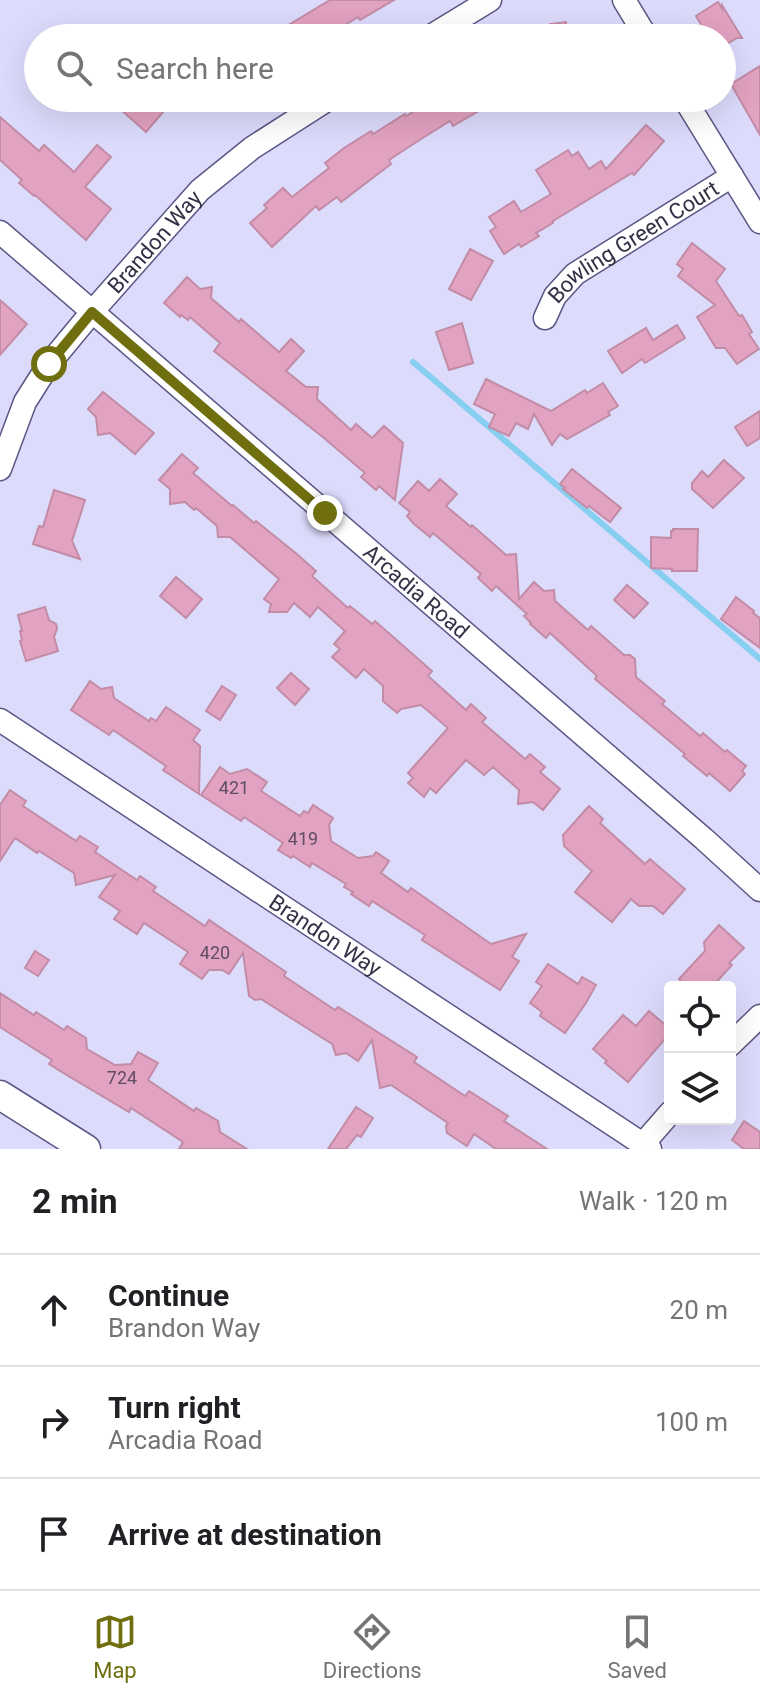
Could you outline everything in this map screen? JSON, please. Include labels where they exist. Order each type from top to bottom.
[{"type":"street","points":[[451,24],[490,0]]},
{"type":"street","points":[[624,0],[639,24]]},
{"type":"street","name":"Brandon Way","points":[[0,469],[25,402],[49,364],[92,312],[200,190],[252,148],[308,112]]},
{"type":"street","points":[[693,112],[760,222]]},
{"type":"street","name":"Bowling Green Court","points":[[545,318],[555,296],[575,274],[732,176]]},
{"type":"street","name":"Arcadia Road","points":[[0,232],[760,890]]},
{"type":"street","name":"Brandon Way","points":[[0,720],[646,1147]]},
{"type":"street","points":[[736,1039],[760,1016]]},
{"type":"street","points":[[0,1095],[86,1149]]},
{"type":"street","points":[[646,1147],[664,1122]]},
{"type":"building","points":[[330,0],[394,0],[360,20],[358,17],[347,24],[290,24]]},
{"type":"building","points":[[718,2],[734,24],[701,24],[696,16]]},
{"type":"building","points":[[760,66],[760,135],[736,93],[736,81]]},
{"type":"building","points":[[124,112],[163,112],[146,132]]},
{"type":"building","points":[[412,112],[477,112],[453,126],[450,121],[389,160],[391,164],[341,202],[337,197],[319,210],[316,206],[272,247],[250,223],[283,188],[292,197],[329,168],[325,163],[344,148],[371,131],[373,134]]},
{"type":"building","points":[[0,117],[39,151],[44,145],[74,172],[97,145],[111,157],[85,187],[111,209],[86,240],[19,183],[22,180],[0,160]]},
{"type":"building","points":[[646,125],[664,141],[634,175],[632,173],[553,221],[536,233],[539,236],[521,247],[519,244],[504,254],[490,231],[496,227],[489,217],[514,201],[521,212],[551,194],[536,170],[568,150],[572,156],[578,152],[589,169],[601,161],[606,169]]},
{"type":"building","points":[[692,243],[725,269],[716,281],[739,316],[742,315],[759,349],[737,364],[725,348],[716,348],[697,317],[715,305],[678,276],[683,269],[677,264]]},
{"type":"building","points":[[470,249],[493,261],[471,300],[449,289]]},
{"type":"building","points":[[187,277],[200,289],[212,287],[211,298],[279,352],[291,339],[304,351],[286,371],[306,387],[318,387],[317,399],[351,430],[356,424],[372,438],[384,426],[403,443],[395,500],[379,486],[376,490],[361,477],[365,473],[214,351],[220,343],[190,317],[188,320],[180,317],[164,303]]},
{"type":"building","points":[[0,300],[27,324],[0,355]]},
{"type":"building","points":[[462,323],[473,363],[449,370],[436,332]]},
{"type":"building","points":[[677,325],[685,338],[645,363],[642,359],[622,373],[608,351],[646,328],[653,340]]},
{"type":"building","points":[[486,379],[551,411],[603,383],[618,406],[608,412],[610,415],[567,439],[560,434],[552,445],[534,414],[528,429],[516,423],[509,436],[489,427],[495,414],[474,404]]},
{"type":"building","points":[[103,392],[154,433],[135,454],[110,433],[98,435],[96,417],[88,409]]},
{"type":"building","points":[[760,411],[760,438],[747,446],[735,427]]},
{"type":"building","points":[[182,454],[198,468],[193,473],[298,555],[316,571],[312,576],[348,608],[350,606],[372,624],[375,621],[432,671],[428,676],[466,710],[471,704],[486,718],[482,722],[525,759],[530,754],[545,767],[540,772],[560,789],[543,810],[533,802],[518,804],[519,790],[493,767],[484,775],[466,760],[436,793],[430,788],[424,797],[408,783],[413,778],[408,773],[448,728],[421,705],[401,709],[397,713],[383,701],[383,686],[364,669],[356,678],[332,657],[340,649],[334,644],[345,631],[318,607],[310,617],[294,603],[287,612],[269,612],[271,604],[264,599],[279,579],[230,537],[218,537],[217,526],[196,508],[194,510],[185,502],[170,504],[170,489],[159,480]]},
{"type":"building","points":[[724,460],[744,478],[713,508],[692,489],[692,483],[702,471],[708,477]]},
{"type":"building","points":[[572,469],[621,508],[610,522],[563,489],[560,484]]},
{"type":"building","points":[[440,479],[457,494],[446,506],[506,555],[516,554],[519,599],[534,582],[544,591],[554,590],[555,601],[588,630],[591,626],[624,655],[635,659],[636,677],[665,701],[662,704],[700,736],[703,733],[746,766],[742,771],[745,774],[730,791],[709,773],[707,776],[595,679],[597,676],[550,633],[546,638],[530,624],[524,616],[527,614],[496,586],[492,591],[478,578],[481,574],[433,533],[430,537],[414,524],[407,516],[410,512],[399,503],[418,481],[429,491]]},
{"type":"building","points":[[54,490],[85,500],[72,541],[80,559],[33,544],[39,526],[43,527]]},
{"type":"building","points":[[673,529],[698,529],[697,571],[651,568],[651,537],[671,538]]},
{"type":"building","points":[[176,577],[202,599],[186,618],[160,596]]},
{"type":"building","points":[[627,585],[648,603],[634,618],[614,600]]},
{"type":"building","points":[[736,597],[760,618],[760,648],[721,619]]},
{"type":"building","points":[[45,607],[49,620],[56,624],[54,637],[58,651],[26,661],[20,641],[22,631],[18,615]]},
{"type":"building","points":[[291,673],[309,689],[295,705],[277,688]]},
{"type":"building","points":[[90,681],[101,689],[112,687],[114,698],[149,721],[151,718],[156,721],[166,707],[200,730],[193,740],[200,746],[199,794],[163,770],[166,766],[113,730],[109,735],[71,710]]},
{"type":"building","points":[[222,686],[236,695],[220,720],[206,711]]},
{"type":"building","points":[[220,767],[230,774],[247,769],[267,782],[261,791],[300,816],[304,811],[308,813],[313,805],[333,818],[329,825],[331,841],[358,858],[373,856],[376,852],[389,861],[381,873],[408,892],[411,888],[491,944],[526,934],[512,957],[519,961],[500,990],[422,940],[425,935],[372,901],[369,906],[351,894],[353,892],[344,887],[346,884],[312,863],[310,867],[278,850],[283,843],[244,817],[241,821],[201,795]]},
{"type":"building","points":[[10,790],[26,801],[23,806],[76,841],[80,836],[98,847],[95,852],[137,880],[140,876],[156,887],[153,891],[205,926],[209,920],[286,972],[284,976],[335,1010],[338,1007],[417,1057],[414,1062],[465,1096],[469,1091],[508,1116],[504,1121],[547,1149],[496,1149],[474,1134],[467,1146],[447,1133],[448,1123],[391,1085],[380,1088],[372,1040],[358,1061],[346,1053],[336,1055],[332,1044],[261,999],[255,1000],[249,996],[243,953],[229,974],[222,970],[209,970],[202,979],[180,964],[188,952],[144,923],[137,934],[114,919],[120,911],[99,897],[115,875],[76,885],[74,873],[15,838],[0,861],[0,805]]},
{"type":"building","points":[[589,806],[603,819],[600,823],[645,864],[650,859],[685,889],[663,914],[653,906],[639,906],[631,899],[612,922],[575,892],[592,871],[564,846],[563,835]]},
{"type":"building","points":[[719,925],[744,948],[717,981],[681,981],[679,979],[705,951],[704,942]]},
{"type":"building","points":[[35,951],[49,960],[38,976],[25,968]]},
{"type":"building","points":[[548,964],[578,984],[582,977],[596,985],[565,1033],[540,1016],[542,1012],[530,1003],[542,986],[536,982]]},
{"type":"building","points":[[0,993],[64,1030],[67,1026],[86,1038],[87,1049],[115,1065],[131,1064],[138,1052],[158,1063],[148,1080],[194,1111],[196,1108],[218,1121],[220,1132],[247,1149],[179,1149],[183,1142],[131,1108],[129,1112],[60,1071],[49,1064],[52,1060],[0,1027]]},
{"type":"building","points":[[649,1011],[664,1024],[664,1040],[628,1082],[593,1049],[623,1015],[636,1026]]},
{"type":"building","points":[[356,1107],[373,1118],[361,1137],[357,1135],[346,1149],[328,1149]]},
{"type":"building","points":[[744,1121],[760,1132],[760,1149],[744,1149],[732,1140]]},
{"type":"waterway","points":[[413,362],[760,659]]},
{"type":"route","points":[[49,364],[92,312],[325,513]]}]
